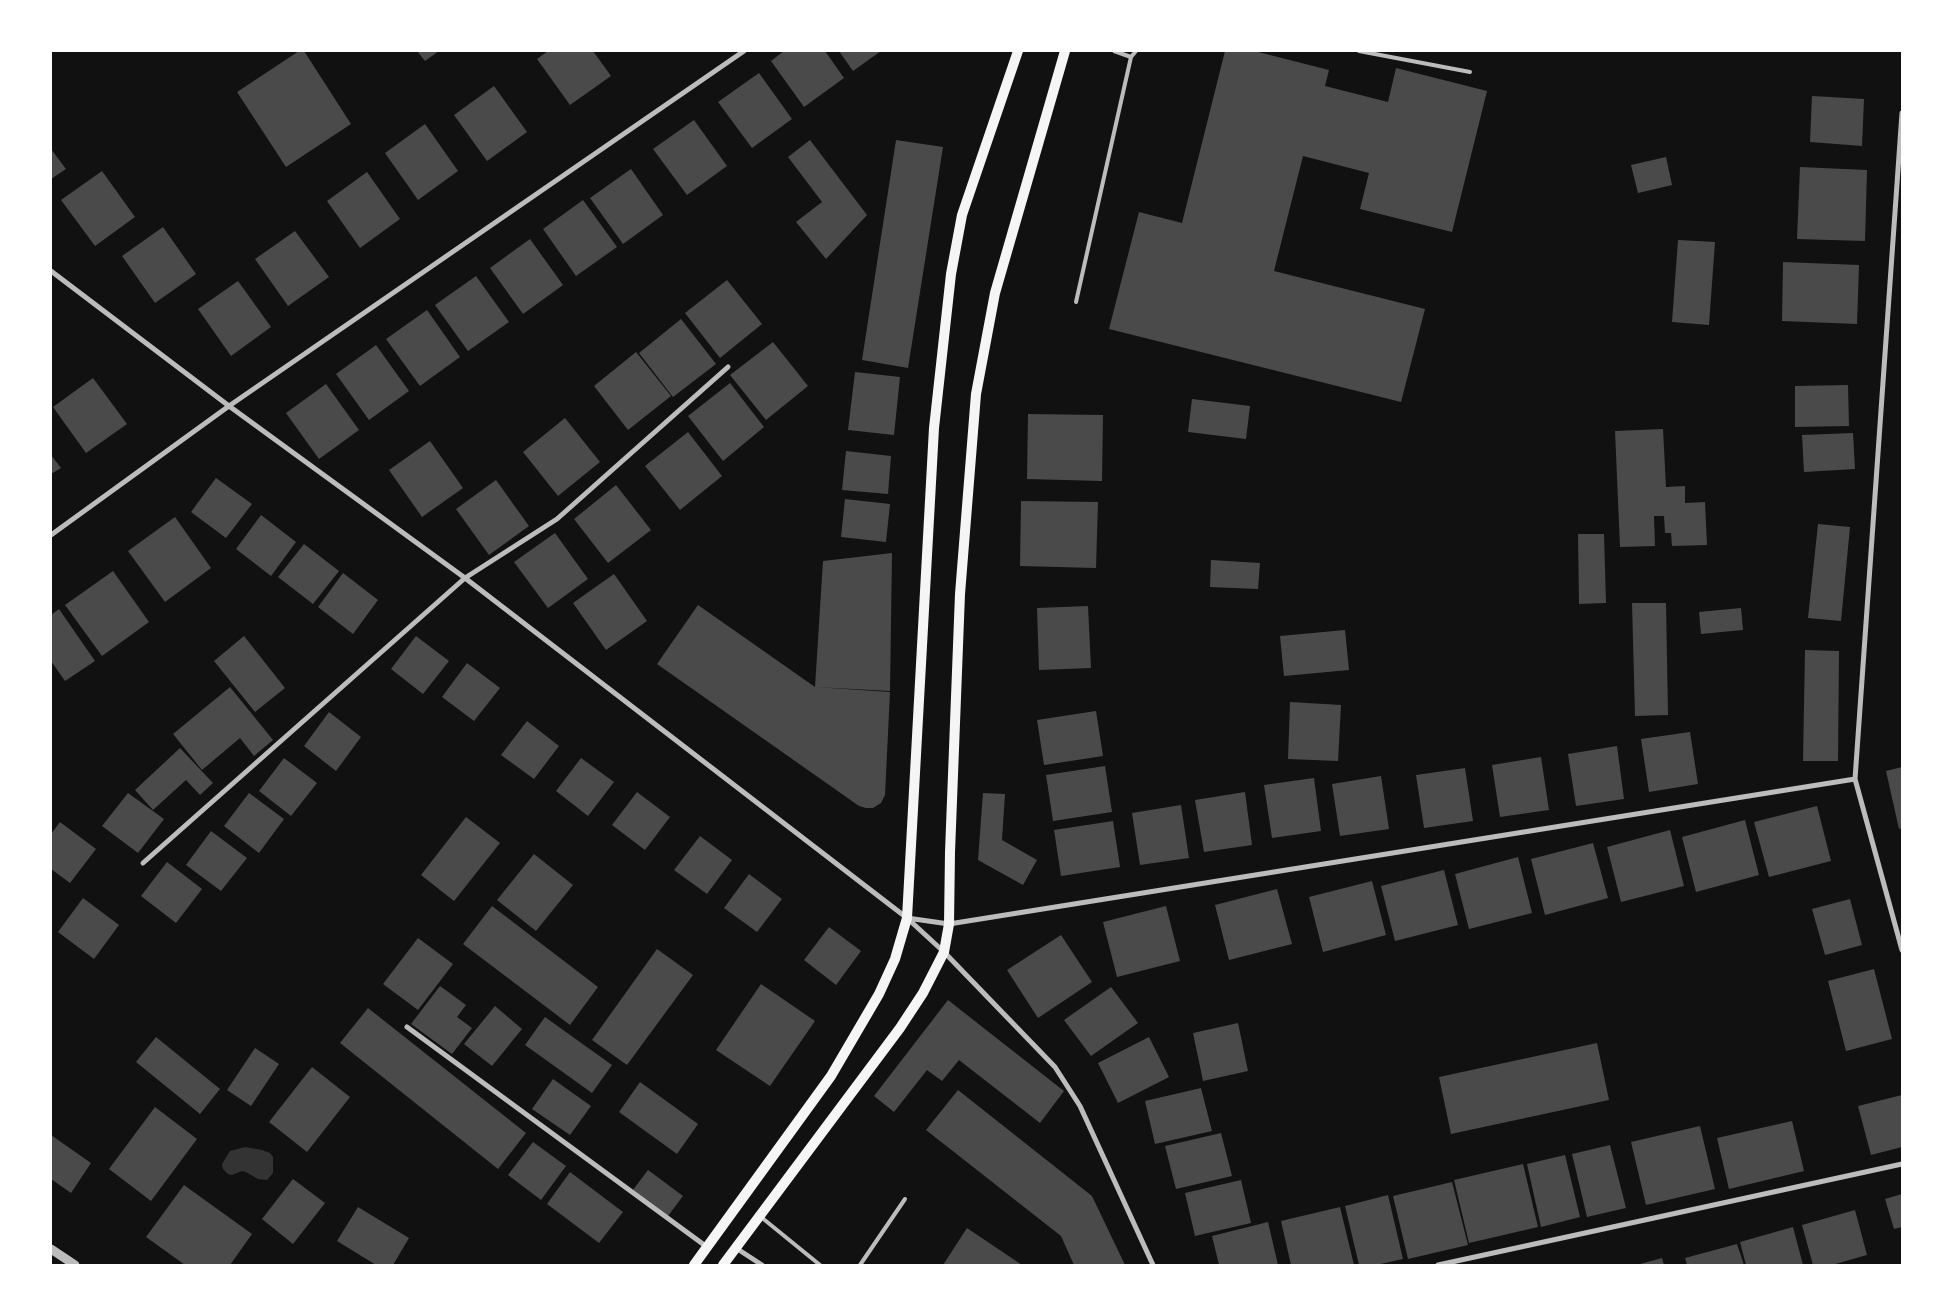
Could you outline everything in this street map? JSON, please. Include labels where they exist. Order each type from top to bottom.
[{"type":"main road","points":[[694,1265],[831,1076],[879,994],[895,958],[907,918],[934,428],[951,274],[962,215],[1018,51]]},
{"type":"main road","points":[[723,1265],[900,1028],[923,993],[944,952],[950,924],[950,852],[960,594],[976,394],[995,293],[1064,51]]},
{"type":"street","points":[[51,535],[229,406],[744,51]]},
{"type":"street","points":[[1902,113],[1855,779],[1902,950]]},
{"type":"street","points":[[51,271],[229,406],[465,578],[907,918],[944,952],[1055,1066],[1080,1106],[1153,1265]]},
{"type":"street","points":[[143,863],[465,578],[557,518],[728,367]]},
{"type":"street","points":[[907,918],[950,924],[1855,779]]},
{"type":"street","points":[[407,1027],[707,1247]]},
{"type":"street","points":[[1438,1265],[1902,1164]]},
{"type":"street","points":[[51,1248],[75,1265]]},
{"type":"street","points":[[735,1248],[762,1265]]},
{"type":"lane","points":[[1114,51],[1131,57]]},
{"type":"lane","points":[[1076,302],[1131,57],[1136,51]]},
{"type":"lane","points":[[1359,51],[1470,72]]},
{"type":"lane","points":[[860,1265],[905,1199]]},
{"type":"lane","points":[[759,1216],[820,1265]]},
{"type":"shaded area","points":[[245,1147],[262,1150],[270,1153],[273,1157],[273,1173],[267,1180],[258,1179],[242,1171],[232,1175],[228,1174],[223,1169],[222,1164],[230,1151]]},
{"type":"building","points":[[299,51],[304,51],[351,124],[286,167],[237,92]]},
{"type":"building","points":[[417,51],[439,51],[425,61]]},
{"type":"building","points":[[548,51],[593,51],[611,76],[570,105],[537,59]]},
{"type":"building","points":[[784,51],[825,51],[844,78],[804,107],[771,61]]},
{"type":"building","points":[[839,51],[881,51],[853,71]]},
{"type":"building","points":[[1225,51],[1254,51],[1329,70],[1325,86],[1388,102],[1396,68],[1487,91],[1452,232],[1360,209],[1369,173],[1303,156],[1274,271],[1425,309],[1401,402],[1109,329],[1139,212],[1182,223]]},
{"type":"building","points":[[759,73],[792,119],[752,148],[718,102]]},
{"type":"building","points":[[494,86],[527,132],[487,161],[454,115]]},
{"type":"building","points":[[1812,96],[1864,99],[1862,146],[1810,142]]},
{"type":"building","points":[[694,120],[727,166],[687,195],[653,149]]},
{"type":"building","points":[[425,124],[458,171],[418,200],[385,153]]},
{"type":"building","points":[[810,140],[867,215],[826,259],[796,222],[822,202],[788,157]]},
{"type":"building","points":[[896,140],[943,147],[908,368],[862,360]]},
{"type":"building","points":[[51,149],[66,169],[51,179]]},
{"type":"building","points":[[1666,157],[1672,185],[1638,193],[1631,165]]},
{"type":"building","points":[[1800,167],[1867,170],[1865,241],[1797,239]]},
{"type":"building","points":[[631,169],[663,215],[623,244],[590,198]]},
{"type":"building","points":[[102,171],[135,217],[95,246],[61,200]]},
{"type":"building","points":[[367,172],[400,219],[360,248],[327,201]]},
{"type":"building","points":[[583,200],[617,247],[576,276],[543,229]]},
{"type":"building","points":[[163,227],[196,274],[155,303],[122,256]]},
{"type":"building","points":[[295,231],[329,277],[288,306],[255,259]]},
{"type":"building","points":[[530,239],[563,285],[523,314],[490,268]]},
{"type":"building","points":[[1678,240],[1715,242],[1709,325],[1672,322]]},
{"type":"building","points":[[1783,262],[1859,265],[1857,324],[1782,321]]},
{"type":"building","points":[[476,276],[509,322],[468,351],[435,305]]},
{"type":"building","points":[[727,280],[762,324],[720,358],[685,313]]},
{"type":"building","points":[[238,281],[271,327],[231,356],[198,309]]},
{"type":"building","points":[[427,310],[460,357],[420,386],[386,339]]},
{"type":"building","points":[[681,319],[716,364],[673,397],[639,353]]},
{"type":"building","points":[[773,342],[808,386],[766,420],[730,375]]},
{"type":"building","points":[[376,345],[409,391],[369,420],[336,374]]},
{"type":"building","points":[[636,352],[671,396],[628,430],[594,386]]},
{"type":"building","points":[[855,372],[900,377],[894,435],[848,430]]},
{"type":"building","points":[[93,378],[127,424],[86,453],[53,407]]},
{"type":"building","points":[[730,383],[764,427],[723,461],[688,416]]},
{"type":"building","points":[[326,384],[359,430],[319,459],[286,413]]},
{"type":"building","points":[[1848,385],[1849,426],[1795,427],[1795,386]]},
{"type":"building","points":[[1192,399],[1250,406],[1246,439],[1188,432]]},
{"type":"building","points":[[1028,414],[1103,415],[1102,481],[1027,479]]},
{"type":"building","points":[[565,418],[600,462],[558,496],[523,452]]},
{"type":"building","points":[[1663,429],[1666,487],[1685,486],[1685,503],[1705,502],[1707,545],[1672,546],[1671,533],[1665,533],[1664,516],[1654,516],[1655,546],[1620,547],[1615,431]]},
{"type":"building","points":[[688,432],[722,476],[680,510],[645,466]]},
{"type":"building","points":[[1853,433],[1855,469],[1804,472],[1802,435]]},
{"type":"building","points":[[430,441],[463,488],[422,517],[389,470]]},
{"type":"building","points":[[846,451],[891,456],[888,494],[842,490]]},
{"type":"building","points":[[51,455],[61,468],[51,474]]},
{"type":"building","points":[[216,478],[252,504],[226,538],[191,512]]},
{"type":"building","points":[[496,480],[529,526],[489,555],[456,509]]},
{"type":"building","points":[[616,485],[651,530],[608,563],[574,519]]},
{"type":"building","points":[[845,499],[890,504],[886,542],[841,537]]},
{"type":"building","points":[[1021,501],[1098,502],[1096,568],[1020,566]]},
{"type":"building","points":[[261,515],[296,542],[271,576],[236,549]]},
{"type":"building","points":[[175,517],[211,568],[165,602],[128,551]]},
{"type":"building","points":[[1818,524],[1850,527],[1841,621],[1808,618]]},
{"type":"building","points":[[555,533],[588,579],[548,608],[514,562]]},
{"type":"building","points":[[1578,534],[1604,534],[1606,603],[1579,604]]},
{"type":"building","points":[[304,544],[339,571],[313,604],[278,577]]},
{"type":"building","points":[[892,553],[890,691],[815,687],[823,561]]},
{"type":"building","points":[[1211,560],[1260,563],[1258,589],[1210,587]]},
{"type":"building","points":[[113,571],[149,622],[102,656],[65,605]]},
{"type":"building","points":[[343,573],[378,600],[353,634],[318,607]]},
{"type":"building","points":[[614,574],[647,621],[606,650],[573,603]]},
{"type":"building","points":[[1632,603],[1666,603],[1668,715],[1635,716]]},
{"type":"building","points":[[698,605],[815,687],[890,692],[885,795],[881,803],[873,808],[859,806],[657,664]]},
{"type":"building","points":[[1088,606],[1091,668],[1039,670],[1037,608]]},
{"type":"building","points":[[1741,608],[1743,630],[1701,634],[1699,612]]},
{"type":"building","points":[[59,609],[95,661],[65,681],[51,661],[51,615]]},
{"type":"building","points":[[1345,630],[1349,670],[1284,676],[1280,636]]},
{"type":"building","points":[[244,636],[285,688],[255,712],[214,661]]},
{"type":"building","points":[[416,636],[449,661],[423,694],[391,669]]},
{"type":"building","points":[[1805,650],[1839,651],[1838,761],[1803,761]]},
{"type":"building","points":[[467,663],[500,688],[474,721],[442,697]]},
{"type":"building","points":[[230,687],[273,740],[254,756],[240,738],[202,770],[173,734]]},
{"type":"building","points":[[1290,702],[1341,705],[1338,761],[1288,759]]},
{"type":"building","points":[[1096,711],[1103,756],[1044,765],[1037,720]]},
{"type":"building","points":[[329,712],[361,737],[336,771],[304,746]]},
{"type":"building","points":[[527,721],[559,746],[534,779],[501,755]]},
{"type":"building","points":[[1690,732],[1698,784],[1649,792],[1641,739]]},
{"type":"building","points":[[1617,746],[1624,799],[1576,806],[1568,754]]},
{"type":"building","points":[[180,748],[213,783],[200,795],[186,780],[153,810],[135,790]]},
{"type":"building","points":[[1541,757],[1549,810],[1500,817],[1492,765]]},
{"type":"building","points":[[284,758],[317,783],[291,816],[259,791]]},
{"type":"building","points":[[581,758],[614,782],[588,816],[556,791]]},
{"type":"building","points":[[1105,766],[1112,812],[1053,821],[1046,775]]},
{"type":"building","points":[[1902,767],[1902,828],[1899,829],[1886,771]]},
{"type":"building","points":[[1465,768],[1473,821],[1424,828],[1416,775]]},
{"type":"building","points":[[1381,776],[1389,829],[1340,836],[1332,784]]},
{"type":"building","points":[[1314,778],[1321,831],[1272,838],[1264,785]]},
{"type":"building","points":[[637,792],[670,817],[645,850],[612,825]]},
{"type":"building","points":[[1245,792],[1252,845],[1204,852],[1195,800]]},
{"type":"building","points":[[128,793],[164,819],[138,853],[102,826]]},
{"type":"building","points":[[249,793],[284,819],[259,853],[224,826]]},
{"type":"building","points":[[983,793],[1005,794],[1002,840],[1037,860],[1023,885],[978,860]]},
{"type":"building","points":[[1181,805],[1189,858],[1140,865],[1132,813]]},
{"type":"building","points":[[1817,806],[1831,861],[1769,877],[1754,822]]},
{"type":"building","points":[[466,817],[500,843],[454,901],[421,875]]},
{"type":"building","points":[[1745,820],[1759,875],[1696,892],[1682,837]]},
{"type":"building","points":[[1113,821],[1120,867],[1061,876],[1054,830]]},
{"type":"building","points":[[60,822],[96,849],[70,883],[51,869],[51,834]]},
{"type":"building","points":[[1670,830],[1684,886],[1621,902],[1607,847]]},
{"type":"building","points":[[211,831],[247,858],[221,891],[186,865]]},
{"type":"building","points":[[700,836],[732,860],[707,894],[674,870]]},
{"type":"building","points":[[1593,843],[1608,898],[1545,915],[1531,859]]},
{"type":"building","points":[[534,854],[573,885],[536,931],[497,900]]},
{"type":"building","points":[[1518,857],[1532,913],[1469,929],[1455,874]]},
{"type":"building","points":[[167,862],[202,889],[176,923],[141,896]]},
{"type":"building","points":[[1444,870],[1458,925],[1395,941],[1381,886]]},
{"type":"building","points":[[749,874],[782,899],[757,932],[724,908]]},
{"type":"building","points":[[1372,881],[1386,935],[1323,952],[1309,897]]},
{"type":"building","points":[[1277,889],[1292,944],[1229,960],[1215,905]]},
{"type":"building","points":[[83,898],[119,925],[94,959],[58,932]]},
{"type":"building","points":[[1850,899],[1862,945],[1825,955],[1812,909]]},
{"type":"building","points":[[492,906],[598,987],[570,1025],[463,944]]},
{"type":"building","points":[[1166,906],[1180,961],[1117,977],[1103,922]]},
{"type":"building","points":[[829,927],[861,951],[836,985],[804,960]]},
{"type":"building","points":[[1061,935],[1092,982],[1038,1018],[1007,970]]},
{"type":"building","points":[[418,938],[453,964],[418,1010],[383,984]]},
{"type":"building","points":[[657,949],[693,975],[627,1065],[592,1040]]},
{"type":"building","points":[[1874,969],[1892,1039],[1846,1051],[1828,981]]},
{"type":"building","points":[[761,984],[815,1021],[770,1086],[716,1050]]},
{"type":"building","points":[[440,986],[466,1005],[457,1017],[472,1028],[452,1054],[411,1024]]},
{"type":"building","points":[[1111,987],[1138,1023],[1091,1056],[1064,1020]]},
{"type":"building","points":[[948,1000],[1064,1091],[1040,1123],[959,1060],[942,1081],[927,1070],[894,1112],[874,1096]]},
{"type":"building","points":[[495,1006],[522,1029],[492,1066],[464,1044]]},
{"type":"building","points":[[368,1008],[526,1133],[498,1169],[340,1043]]},
{"type":"building","points":[[545,1017],[612,1065],[592,1093],[525,1045]]},
{"type":"building","points":[[1238,1023],[1248,1071],[1203,1081],[1193,1033]]},
{"type":"building","points":[[156,1037],[220,1089],[200,1114],[136,1062]]},
{"type":"building","points":[[1149,1037],[1169,1077],[1118,1103],[1098,1063]]},
{"type":"building","points":[[1597,1043],[1609,1100],[1451,1134],[1439,1077]]},
{"type":"building","points":[[255,1048],[279,1064],[251,1106],[227,1090]]},
{"type":"building","points":[[312,1067],[350,1097],[307,1152],[269,1122]]},
{"type":"building","points":[[553,1079],[591,1106],[570,1135],[532,1109]]},
{"type":"building","points":[[640,1082],[698,1124],[677,1154],[619,1112]]},
{"type":"building","points":[[1201,1088],[1212,1131],[1155,1144],[1145,1101]]},
{"type":"building","points":[[958,1090],[1092,1196],[1125,1265],[1074,1265],[1061,1236],[926,1130]]},
{"type":"building","points":[[1902,1095],[1902,1147],[1871,1155],[1858,1106]]},
{"type":"building","points":[[155,1107],[197,1139],[151,1201],[109,1169]]},
{"type":"building","points":[[1792,1121],[1804,1171],[1729,1189],[1717,1138]]},
{"type":"building","points":[[1700,1126],[1715,1189],[1646,1205],[1631,1142]]},
{"type":"building","points":[[1221,1133],[1232,1176],[1176,1189],[1165,1146]]},
{"type":"building","points":[[51,1135],[91,1163],[71,1193],[51,1179]]},
{"type":"building","points":[[533,1142],[566,1166],[541,1200],[508,1175]]},
{"type":"building","points":[[1610,1145],[1626,1208],[1587,1217],[1572,1154]]},
{"type":"building","points":[[1565,1155],[1580,1217],[1541,1227],[1527,1164]]},
{"type":"building","points":[[1523,1164],[1538,1227],[1469,1243],[1454,1180]]},
{"type":"building","points":[[648,1170],[683,1196],[668,1216],[633,1190]]},
{"type":"building","points":[[570,1172],[623,1212],[599,1243],[547,1204]]},
{"type":"building","points":[[293,1179],[325,1203],[293,1244],[262,1219]]},
{"type":"building","points":[[1241,1180],[1251,1223],[1195,1236],[1185,1193]]},
{"type":"building","points":[[1452,1182],[1468,1245],[1408,1259],[1393,1196]]},
{"type":"building","points":[[184,1185],[252,1234],[230,1265],[185,1265],[146,1237]]},
{"type":"building","points":[[1902,1194],[1902,1227],[1894,1229],[1885,1199]]},
{"type":"building","points":[[1388,1195],[1403,1259],[1376,1265],[1359,1265],[1345,1206]]},
{"type":"building","points":[[358,1207],[409,1238],[393,1265],[376,1265],[337,1241]]},
{"type":"building","points":[[1340,1207],[1354,1265],[1291,1265],[1281,1221]]},
{"type":"building","points":[[1855,1210],[1867,1255],[1832,1265],[1813,1265],[1802,1225]]},
{"type":"building","points":[[1268,1222],[1278,1265],[1219,1265],[1212,1236]]},
{"type":"building","points":[[1793,1227],[1803,1265],[1746,1265],[1740,1242]]},
{"type":"building","points":[[967,1228],[1022,1265],[943,1265]]},
{"type":"building","points":[[1737,1244],[1744,1265],[1687,1265],[1685,1258]]},
{"type":"building","points":[[1662,1258],[1664,1265],[1640,1265],[1640,1264]]}]
